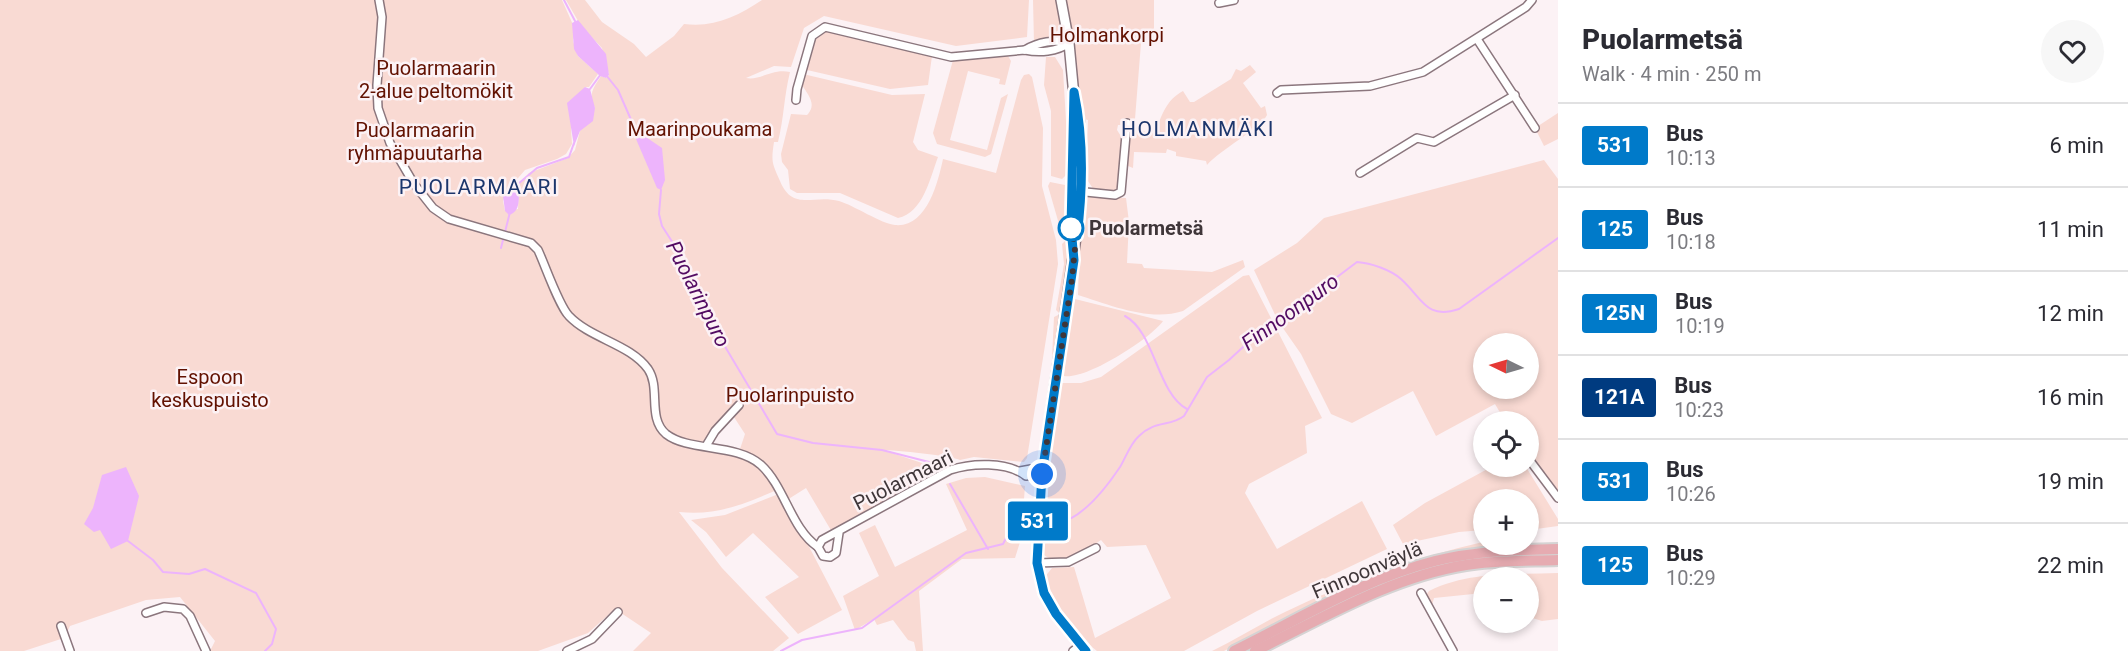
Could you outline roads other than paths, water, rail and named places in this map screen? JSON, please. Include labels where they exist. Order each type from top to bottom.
[{"type":"main road","points":[[1061,0],[1080,124],[1075,248],[1042,474],[1037,563],[1044,593],[1080,649]]},
{"type":"main road","name":"Finnoonväylä","points":[[1234,651],[1366,586],[1412,568],[1445,559],[1495,551],[1558,549]]},
{"type":"main road","name":"Finnoonväylä","points":[[1255,651],[1370,594],[1412,578],[1467,564],[1558,560]]},
{"type":"street","points":[[379,0],[382,17],[377,94],[380,116],[390,143],[414,184],[440,214],[449,219],[527,240],[538,250],[567,314],[577,324],[642,362],[652,378],[656,415],[661,428],[674,438],[751,458],[763,467],[807,536],[818,547]]},
{"type":"street","points":[[1219,3],[1234,0]]},
{"type":"street","points":[[1277,93],[1281,90],[1370,86],[1423,72],[1526,8],[1532,0]]},
{"type":"street","points":[[796,100],[812,36],[825,27],[951,57],[1025,50],[1033,45],[1060,40],[1069,43]]},
{"type":"street","points":[[1478,39],[1535,128]]},
{"type":"street","points":[[1360,173],[1417,138],[1434,142],[1515,95]]},
{"type":"street","points":[[1077,191],[1115,195],[1121,192],[1127,123]]},
{"type":"street","points":[[706,446],[714,431],[739,405]]},
{"type":"street","name":"Puolarmaari","points":[[838,533],[837,550],[833,556],[822,556],[818,547],[822,540],[954,469],[981,465],[1020,471],[1036,470],[1042,474]]},
{"type":"street","points":[[1539,473],[1558,498]]},
{"type":"street","points":[[1037,563],[1068,562],[1096,548]]},
{"type":"street","points":[[1421,593],[1453,651]]},
{"type":"street","points":[[147,613],[164,607],[183,609],[190,616],[206,651]]},
{"type":"street","points":[[567,651],[592,639],[618,612]]},
{"type":"street","points":[[61,626],[70,651]]},
{"type":"waterway","name":"Puolarinpuro","points":[[564,0],[575,21]]},
{"type":"waterway","points":[[590,89],[601,74]]},
{"type":"waterway","name":"Puolarinpuro","points":[[606,75],[618,90],[636,131]]},
{"type":"waterway","points":[[518,184],[537,168],[569,157],[574,143]]},
{"type":"waterway","name":"Puolarinpuro","points":[[661,190],[659,214],[662,226],[684,260],[692,291],[777,434],[813,443],[882,450],[933,463],[940,468]]},
{"type":"waterway","points":[[501,248],[510,212]]},
{"type":"waterway","name":"Finnoonpuro","points":[[1055,524],[1074,516],[1092,502],[1120,467],[1139,436],[1151,428],[1173,422],[1184,416],[1207,377],[1269,323],[1300,305],[1357,262],[1374,265],[1392,273],[1401,279],[1426,306],[1439,312],[1448,312],[1459,309],[1558,238]]},
{"type":"waterway","points":[[1125,316],[1143,335],[1169,390],[1187,409]]},
{"type":"waterway","name":"Puolarinpuro","points":[[950,484],[988,549]]},
{"type":"waterway","name":"Finnoonpuro","points":[[781,651],[802,640],[862,628],[966,553],[1003,544],[1014,523],[1021,522]]},
{"type":"waterway","points":[[128,541],[153,560],[163,572],[189,574],[205,569],[256,593],[276,629],[272,644],[265,651]]},
{"type":"place","name":"Puolarmetsä","points":[[1071,228]]},
{"type":"district","name":"HOLMANMÄKI","points":[[1198,129]]},
{"type":"district","name":"PUOLARMAARI","points":[[479,187]]},
{"type":"park label","name":"Holmankorpi","points":[[1107,35]]},
{"type":"park label","name":"Puolarmaarin 2-alue peltomökit","points":[[436,80]]},
{"type":"park label","name":"Maarinpoukama","points":[[700,129]]},
{"type":"park label","name":"Puolarmaarin ryhmäpuutarha","points":[[415,142]]},
{"type":"park label","name":"Espoon keskuspuisto","points":[[210,388]]},
{"type":"park label","name":"Puolarinpuisto","points":[[790,395]]}]
